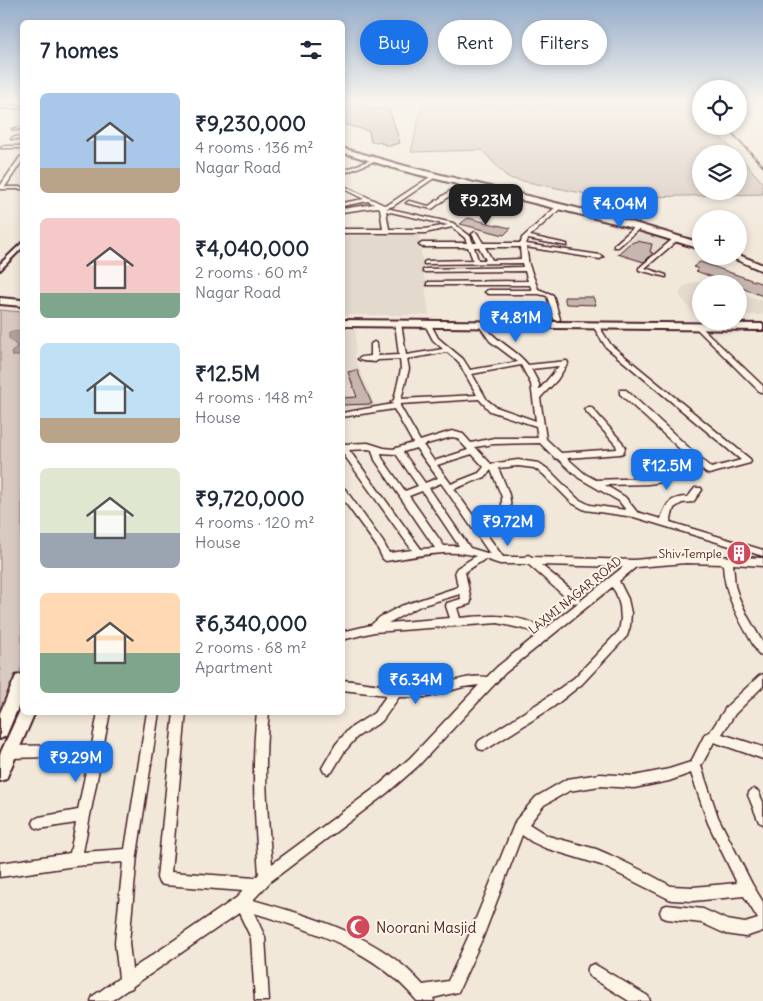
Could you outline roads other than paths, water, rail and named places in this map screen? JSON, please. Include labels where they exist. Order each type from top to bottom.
[{"type":"main road","points":[[357,148],[411,164],[543,194],[692,235]]},
{"type":"main road","points":[[345,151],[435,176],[560,206],[692,243]]},
{"type":"main road","points":[[747,253],[763,259]]},
{"type":"main road","points":[[747,262],[763,268]]},
{"type":"main road","points":[[0,303],[20,304]]},
{"type":"main road","points":[[345,320],[692,323]]},
{"type":"main road","points":[[345,320],[557,322]]},
{"type":"main road","points":[[393,321],[426,324],[557,322],[596,326],[692,323]]},
{"type":"main road","points":[[747,321],[763,321]]},
{"type":"main road","points":[[747,326],[763,327]]},
{"type":"main road","points":[[0,731],[20,686]]},
{"type":"main road","points":[[0,773],[26,715]]},
{"type":"street","points":[[3,148],[8,148]]},
{"type":"street","points":[[345,172],[374,160]]},
{"type":"street","points":[[1,188],[20,161]]},
{"type":"street","points":[[345,211],[391,205],[435,176]]},
{"type":"street","points":[[409,203],[430,208],[465,183]]},
{"type":"street","points":[[1,188],[20,188]]},
{"type":"street","points":[[345,188],[382,207],[449,223],[450,226],[466,235],[472,246],[476,262]]},
{"type":"street","points":[[345,204],[368,200]]},
{"type":"street","points":[[538,292],[532,283],[524,261],[523,245],[526,237],[560,206]]},
{"type":"street","points":[[382,207],[386,231]]},
{"type":"street","points":[[345,231],[425,231],[450,226]]},
{"type":"street","points":[[616,246],[638,227]]},
{"type":"street","points":[[475,234],[490,262]]},
{"type":"street","points":[[422,245],[523,245],[600,255],[526,237]]},
{"type":"street","points":[[664,276],[641,269],[676,239]]},
{"type":"street","points":[[493,245],[501,261]]},
{"type":"street","points":[[0,268],[20,247]]},
{"type":"street","points":[[426,263],[524,261]]},
{"type":"street","points":[[467,262],[472,284]]},
{"type":"street","points":[[425,271],[469,272],[527,269]]},
{"type":"street","points":[[429,284],[532,283]]},
{"type":"street","points":[[488,292],[538,292],[550,295],[557,322]]},
{"type":"street","points":[[393,321],[404,357],[405,376],[396,404],[418,444],[500,560]]},
{"type":"street","points":[[426,324],[434,339],[461,360],[481,397],[494,409],[540,425]]},
{"type":"street","points":[[481,324],[492,340],[525,365],[535,384],[542,440],[558,456],[593,483],[622,499],[634,514]]},
{"type":"street","points":[[596,326],[608,346],[747,461],[710,471],[623,392]]},
{"type":"street","points":[[706,330],[763,390]]},
{"type":"street","points":[[374,344],[375,360]]},
{"type":"street","points":[[362,359],[375,360],[404,357],[447,350]]},
{"type":"street","points":[[469,372],[562,362],[564,365],[536,398]]},
{"type":"street","points":[[345,414],[396,404],[481,397]]},
{"type":"street","points":[[558,456],[620,451],[622,448],[588,409]]},
{"type":"street","points":[[345,447],[368,446],[383,451],[398,450],[452,434],[460,436],[491,467],[506,497],[506,512]]},
{"type":"street","points":[[432,464],[494,441],[542,440]]},
{"type":"street","points":[[376,449],[378,458],[441,549]]},
{"type":"street","points":[[345,450],[418,552]]},
{"type":"street","points":[[398,450],[467,550]]},
{"type":"street","points":[[449,488],[482,475],[491,467],[518,463],[536,465],[581,505],[634,514],[665,522],[763,553]]},
{"type":"street","points":[[593,483],[648,481],[684,476]]},
{"type":"street","points":[[403,495],[443,479]]},
{"type":"street","points":[[665,522],[670,506],[680,500],[690,500],[698,490]]},
{"type":"street","points":[[345,495],[380,544],[386,557],[441,549],[467,550],[500,560],[528,559],[554,563],[634,564]]},
{"type":"street","points":[[456,620],[451,606],[466,601],[460,571],[483,556]]},
{"type":"street","points":[[528,559],[575,599]]},
{"type":"street","name":"LAXMI NAGAR ROAD","points":[[98,1001],[127,983],[241,903],[262,881],[383,789],[414,762],[501,670],[634,564],[686,559],[763,562]]},
{"type":"street","points":[[728,562],[727,578],[740,612],[763,652]]},
{"type":"street","points":[[483,745],[549,703],[578,681],[623,633],[627,623],[627,613],[619,589],[613,581]]},
{"type":"street","points":[[374,628],[380,622],[406,608],[464,588]]},
{"type":"street","points":[[345,635],[374,628],[407,627],[456,620],[498,619],[531,626],[545,635]]},
{"type":"street","points":[[345,685],[372,686],[396,692],[434,692],[474,679],[490,682]]},
{"type":"street","points":[[241,903],[311,923],[372,952],[395,967],[424,997],[454,987],[476,937],[520,824],[540,802],[567,785],[600,780],[634,782],[669,776],[695,766],[709,738],[714,736],[731,710],[763,679]]},
{"type":"street","points":[[328,768],[340,748],[353,733],[378,717],[396,692]]},
{"type":"street","points":[[74,859],[103,715]]},
{"type":"street","points":[[127,983],[122,943],[130,854],[153,715]]},
{"type":"street","points":[[180,715],[164,878],[262,881],[259,739],[263,715]]},
{"type":"street","points":[[714,736],[763,753]]},
{"type":"street","points":[[10,752],[96,750]]},
{"type":"street","points":[[695,766],[712,819],[747,888],[763,914]]},
{"type":"street","points":[[754,795],[763,818]]},
{"type":"street","points":[[38,823],[83,816]]},
{"type":"street","points":[[520,824],[527,832],[544,843],[566,846],[598,857],[648,879],[672,894],[696,894],[747,888]]},
{"type":"street","points":[[0,870],[74,859],[130,854]]},
{"type":"street","points":[[241,903],[258,937],[262,1001]]},
{"type":"street","points":[[667,912],[703,916],[726,927],[745,930],[763,924]]},
{"type":"street","points":[[594,971],[643,1001]]},
{"type":"railway","points":[[746,148],[763,166]]},
{"type":"place","name":"Shiv Temple","points":[[739,553]]},
{"type":"place","name":"Noorani Masjid","points":[[358,927]]}]
